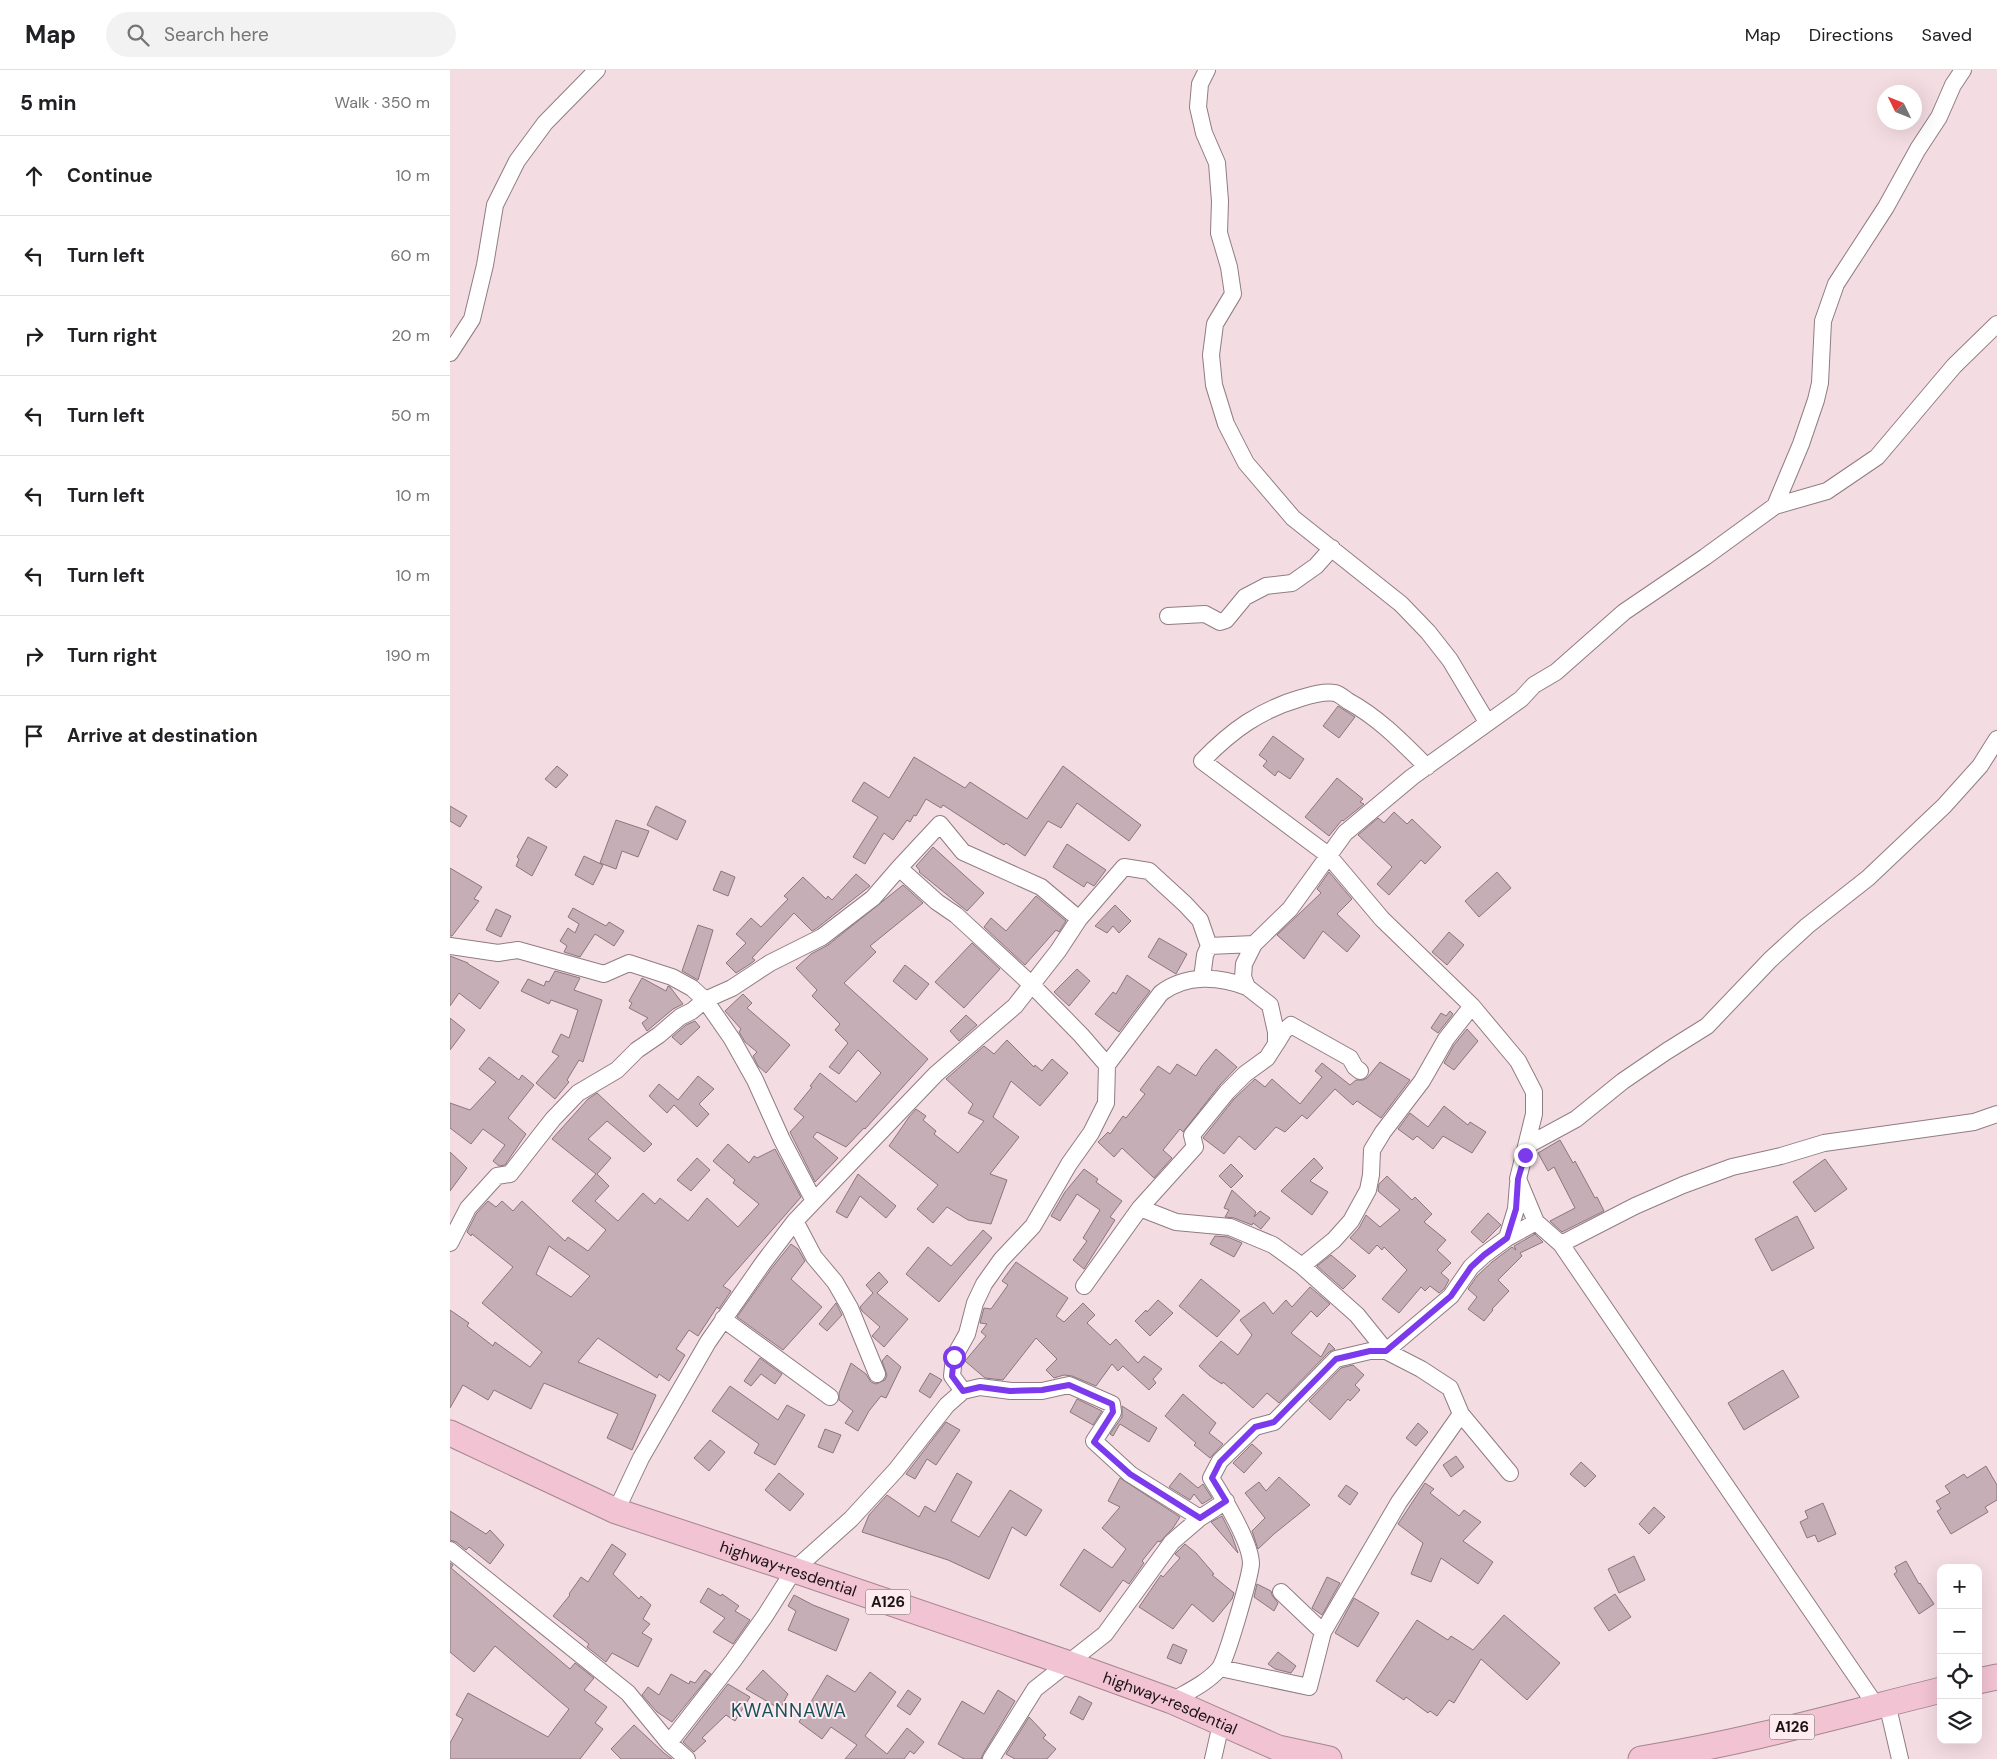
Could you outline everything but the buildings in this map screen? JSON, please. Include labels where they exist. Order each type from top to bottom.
[{"type":"highway","name":"highway+resdential","points":[[450,1433],[616,1511],[1067,1663],[1172,1701],[1278,1748],[1329,1759]]},
{"type":"highway","points":[[1982,1680],[1997,1676]]},
{"type":"highway","name":"A126","points":[[1641,1759],[1693,1750],[1937,1691]]},
{"type":"street","points":[[450,353],[472,319],[485,265],[495,206],[517,161],[545,123],[597,70]]},
{"type":"street","points":[[1775,506],[1801,444],[1816,400],[1820,383],[1823,321],[1836,284],[1886,207],[1963,70]]},
{"type":"street","points":[[1202,75],[1198,106],[1204,133],[1217,163],[1220,201],[1219,233],[1229,267],[1233,294],[1216,324],[1210,355],[1214,385],[1226,424],[1246,463],[1293,518],[1401,604],[1428,632],[1450,660],[1488,722]]},
{"type":"street","points":[[1247,988],[1243,977],[1244,964],[1254,944],[1290,909],[1345,833],[1404,783],[1521,698],[1534,685],[1556,672],[1624,612],[1705,557],[1775,506],[1827,491],[1877,456],[1954,366],[1997,324]]},
{"type":"street","points":[[1168,616],[1205,614],[1220,622],[1226,620],[1245,598],[1266,586],[1292,583],[1316,566],[1332,548]]},
{"type":"street","points":[[1427,767],[1399,738],[1367,711],[1335,693],[1311,694],[1279,704],[1254,717],[1222,741],[1202,761],[1328,854],[1382,919],[1472,1006],[1518,1061],[1534,1092],[1534,1114],[1518,1179],[1516,1209],[1507,1238]]},
{"type":"street","points":[[1528,1144],[1576,1119],[1623,1080],[1666,1050],[1707,1026],[1806,926],[1868,878],[1944,806],[1980,766],[1997,739]]},
{"type":"street","points":[[450,1243],[468,1208],[497,1176],[510,1174],[554,1119],[578,1093],[618,1070],[637,1050],[705,1000],[732,988],[770,963],[822,937],[873,898],[940,824],[951,840],[963,852],[1041,887],[1079,920]]},
{"type":"street","points":[[616,1511],[641,1458],[669,1408],[708,1342],[763,1262],[814,1201],[936,1074],[1014,1006],[1058,951],[1079,920],[1124,867],[1149,871],[1200,920],[1209,946],[1205,955],[1202,978]]},
{"type":"street","points":[[899,868],[937,902],[956,916],[1032,985],[1081,1035],[1106,1065]]},
{"type":"street","points":[[1209,946],[1254,944]]},
{"type":"street","points":[[450,946],[498,953],[518,950],[604,974],[629,963],[672,977],[692,988],[705,1000],[732,1039],[755,1080],[782,1140],[814,1201]]},
{"type":"street","points":[[963,1391],[952,1376],[954,1357],[966,1334],[975,1302],[984,1284],[1001,1260],[1033,1226],[1069,1164],[1091,1133],[1106,1103],[1106,1065],[1162,993],[1173,984],[1202,978],[1231,981],[1247,988],[1270,1005],[1276,1032],[1276,1044]]},
{"type":"street","points":[[1302,1266],[1334,1240],[1351,1221],[1368,1190],[1372,1150],[1383,1132],[1422,1081],[1446,1039],[1472,1006]]},
{"type":"street","points":[[1084,1286],[1140,1208],[1195,1147],[1192,1135],[1227,1092],[1245,1074],[1267,1058],[1284,1031],[1291,1025],[1350,1058],[1354,1067],[1360,1071]]},
{"type":"street","points":[[1561,1244],[1635,1206],[1683,1185],[1732,1167],[1781,1156],[1824,1143],[1974,1122],[1997,1114]]},
{"type":"street","points":[[1518,1179],[1536,1222],[1561,1244],[1882,1705],[1900,1759]]},
{"type":"street","points":[[1140,1208],[1176,1222],[1230,1227],[1272,1245],[1302,1266],[1357,1315],[1386,1351],[1421,1369],[1450,1388],[1461,1414],[1510,1473]]},
{"type":"street","points":[[796,1221],[814,1257],[835,1282],[850,1308],[877,1374]]},
{"type":"street","points":[[1172,1701],[1204,1682],[1220,1668],[1230,1641],[1251,1563],[1245,1544],[1226,1501],[1212,1478],[1220,1462],[1255,1427],[1274,1422],[1336,1359],[1370,1351],[1386,1351],[1451,1296],[1471,1267],[1484,1255],[1507,1238],[1536,1222]]},
{"type":"street","points":[[724,1319],[830,1397]]},
{"type":"street","points":[[669,1743],[733,1661],[765,1616],[794,1570],[851,1519],[896,1470],[947,1405],[963,1391],[980,1387],[1010,1391],[1042,1390],[1069,1385],[1112,1404],[1113,1412],[1094,1442],[1130,1474],[1200,1518]]},
{"type":"street","points":[[1220,1668],[1309,1687],[1323,1632],[1399,1502],[1461,1414]]},
{"type":"street","points":[[991,1759],[1035,1689],[1105,1634],[1172,1542],[1200,1518],[1226,1501]]},
{"type":"street","points":[[450,1550],[628,1693],[669,1743],[687,1759]]},
{"type":"street","points":[[1281,1592],[1323,1632]]},
{"type":"street","points":[[1213,1759],[1221,1724]]},
{"type":"district","name":"KWANNAWA","points":[[789,1710]]},
{"type":"route","points":[[954,1357],[952,1376],[963,1391],[980,1387],[1010,1391],[1042,1390],[1069,1385],[1112,1404],[1113,1412],[1094,1442],[1130,1474],[1200,1518],[1226,1501],[1212,1478],[1220,1462],[1255,1427],[1266,1426],[1274,1422],[1336,1359],[1370,1351],[1386,1351],[1451,1296],[1471,1267],[1507,1238],[1516,1209],[1518,1179],[1525,1155]]}]
